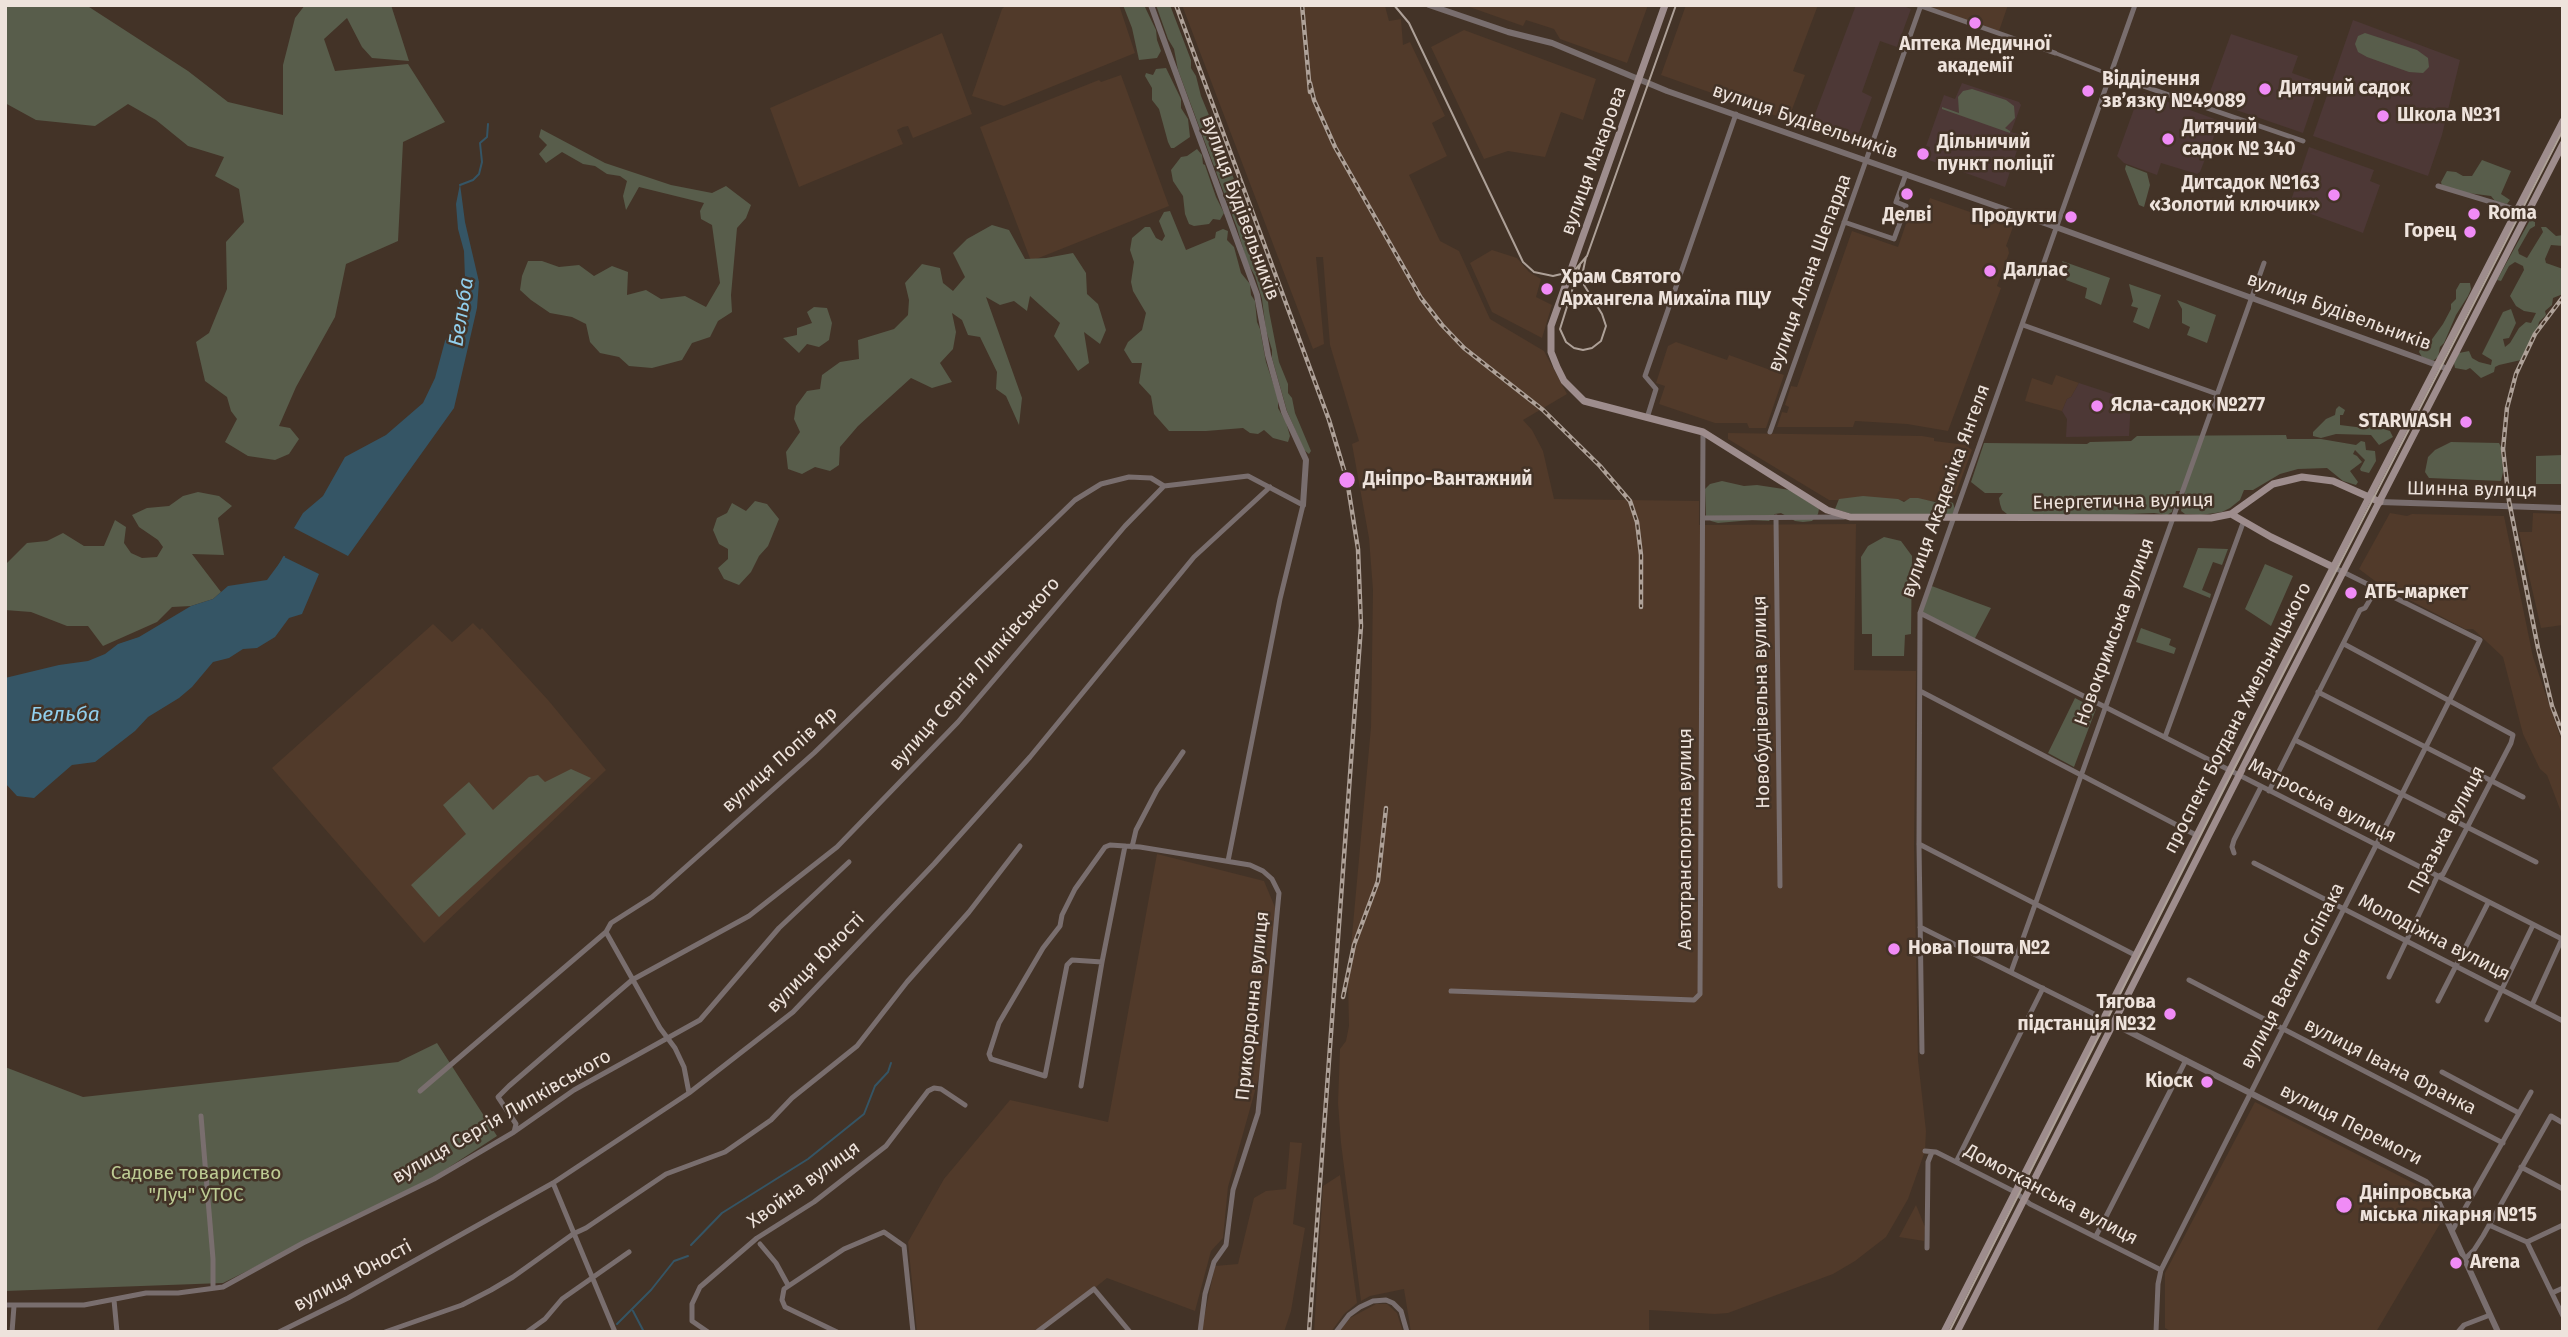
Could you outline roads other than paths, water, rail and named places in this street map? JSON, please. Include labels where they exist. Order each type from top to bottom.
[{"type":"main road","name":"вулиця Макарова","points":[[1551,326],[1665,5]]},
{"type":"main road","name":"проспект Богдана Хмельницького","points":[[1944,1332],[2563,121]]},
{"type":"main road","name":"проспект Богдана Хмельницького","points":[[1957,1332],[2112,1023],[2563,144]]},
{"type":"main road","name":"Енергетична вулиця","points":[[1551,326],[1551,352],[1557,368],[1564,381],[1584,401],[1703,432],[1827,510],[1850,517],[2211,518],[2231,514],[2273,484],[2294,478],[2312,477],[2333,481],[2380,502]]},
{"type":"main road","points":[[2231,514],[2243,523],[2333,568]]},
{"type":"street","name":"вулиця Будівельників","points":[[1151,5],[1257,295],[1268,355],[1284,412],[1306,460],[1303,505]]},
{"type":"street","name":"вулиця Будівельників","points":[[1429,5],[1508,32],[1552,43],[1736,114],[2448,369]]},
{"type":"street","name":"вулиця Академіка Янгеля","points":[[1922,1052],[1920,613],[2135,5]]},
{"type":"street","points":[[1920,6],[2303,141]]},
{"type":"street","name":"вулиця Алана Шепарда","points":[[1770,432],[1920,6]]},
{"type":"street","points":[[1647,418],[1656,389],[1645,376],[1736,114]]},
{"type":"street","points":[[1844,222],[1894,239],[1906,206],[1896,202],[1906,174]]},
{"type":"street","points":[[2438,186],[2527,215]]},
{"type":"street","name":"Новокримська вулиця","points":[[2011,972],[2264,262]]},
{"type":"street","points":[[2022,325],[2217,394]]},
{"type":"street","name":"Автотранспортна вулиця","points":[[1451,991],[1698,998],[1703,432]]},
{"type":"street","points":[[1164,486],[1248,476],[1303,505],[1280,599],[1228,861]]},
{"type":"street","name":"вулиця Попів Яр","points":[[420,1091],[606,932],[611,923],[652,897],[814,753],[1074,500],[1101,484],[1129,477],[1151,478],[1164,486]]},
{"type":"street","name":"вулиця Сергія Липківського","points":[[514,1132],[516,1124],[498,1097],[632,980],[748,916],[837,847],[958,722],[1125,526],[1164,486]]},
{"type":"street","name":"вулиця Юності","points":[[279,1332],[348,1298],[553,1183],[689,1093],[793,1012],[926,873],[1030,757],[1194,557],[1270,487]]},
{"type":"street","name":"Шинна вулиця","points":[[2380,502],[2563,508]]},
{"type":"street","name":"Новобудівельна вулиця","points":[[1776,517],[1780,886]]},
{"type":"street","name":"Енергетична вулиця","points":[[1703,518],[1850,517]]},
{"type":"street","points":[[2165,737],[2243,523]]},
{"type":"street","points":[[2269,791],[2360,610],[2365,608],[2377,588],[2333,568]]},
{"type":"street","name":"вулиця Василя Сліпака","points":[[2156,1332],[2161,1270],[2480,640],[2377,588]]},
{"type":"street","name":"Матроська вулиця","points":[[1920,613],[2561,939]]},
{"type":"street","points":[[2344,644],[2449,700]]},
{"type":"street","points":[[1920,691],[2196,835]]},
{"type":"street","points":[[2318,692],[2523,797]]},
{"type":"street","name":"Празька вулиця","points":[[2389,977],[2437,877],[2443,874],[2513,735],[2449,700]]},
{"type":"street","points":[[2295,740],[2536,862]]},
{"type":"street","points":[[1081,1086],[1102,962],[1128,846],[1157,790],[1183,752]]},
{"type":"street","points":[[2234,853],[2234,840],[2260,786]]},
{"type":"street","points":[[1919,844],[2135,955]]},
{"type":"street","points":[[385,1332],[462,1305],[513,1277],[573,1234],[666,1174],[725,1152],[771,1120],[792,1098],[857,1046],[907,982],[969,912],[1020,846]]},
{"type":"street","points":[[1102,962],[1072,960],[1068,965],[1045,1076],[991,1059],[989,1054],[999,1023],[1060,926],[1074,889],[1105,847],[1128,846]]},
{"type":"street","name":"Прикордонна вулиця","points":[[1128,846],[1228,861],[1263,871],[1272,879],[1279,893],[1258,1113],[1233,1190],[1226,1245],[1214,1262],[1205,1294],[1200,1332]]},
{"type":"street","name":"вулиця Сергія Липківського","points":[[114,1300],[146,1293],[178,1293],[223,1287],[303,1243],[434,1178],[514,1132],[574,1090],[700,1020],[779,928],[849,862]]},
{"type":"street","name":"Молодіжна вулиця","points":[[2254,863],[2563,1021]]},
{"type":"street","points":[[2438,1001],[2488,903]]},
{"type":"street","points":[[2487,1020],[2533,925]]},
{"type":"street","points":[[1920,927],[2112,1023]]},
{"type":"street","points":[[606,932],[666,1039],[675,1048],[684,1067],[689,1093]]},
{"type":"street","points":[[2532,1005],[2561,939]]},
{"type":"street","name":"вулиця Івана Франка","points":[[2189,980],[2503,1143]]},
{"type":"street","points":[[1956,1163],[2043,988]]},
{"type":"street","name":"вулиця Перемоги","points":[[2112,1023],[2418,1176],[2433,1190],[2498,1332]]},
{"type":"street","points":[[2096,1236],[2186,1060]]},
{"type":"street","points":[[2442,1072],[2519,1113]]},
{"type":"street","name":"Хвойна вулиця","points":[[708,1332],[692,1321],[692,1304],[700,1287],[757,1238],[814,1202],[886,1146],[928,1091],[941,1089],[965,1105]]},
{"type":"street","points":[[2452,1231],[2531,1092]]},
{"type":"street","points":[[201,1116],[213,1287]]},
{"type":"street","points":[[2465,1260],[2489,1225],[2551,1116],[2563,1123]]},
{"type":"street","name":"Домотканська вулиця","points":[[1927,1248],[1928,1152],[2015,1192],[2023,1199],[2161,1270]]},
{"type":"street","points":[[2521,1167],[2563,1189]]},
{"type":"street","points":[[553,1183],[615,1332]]},
{"type":"street","points":[[2489,1225],[2527,1242],[2563,1316]]},
{"type":"street","points":[[2527,1242],[2563,1225]]},
{"type":"street","points":[[837,1332],[785,1307],[782,1294],[788,1284],[810,1273],[845,1249],[884,1232],[904,1246],[913,1332]]},
{"type":"street","points":[[760,1244],[776,1263],[788,1284]]},
{"type":"street","points":[[527,1332],[545,1319],[562,1299],[629,1252]]},
{"type":"street","points":[[2552,1293],[2563,1288]]},
{"type":"street","points":[[1037,1332],[1094,1289],[1130,1332]]},
{"type":"street","points":[[5,1305],[56,1307],[114,1300],[117,1332]]},
{"type":"street","points":[[1336,1332],[1349,1315],[1360,1307],[1373,1301],[1386,1300],[1401,1311],[1408,1332]]},
{"type":"street","points":[[12,1332],[14,1306]]},
{"type":"street","points":[[2458,1332],[2464,1325],[2490,1315]]},
{"type":"water","name":"Бельба","points":[[460,184],[465,222],[479,282],[477,308],[454,408],[348,556],[294,528],[303,513],[323,496],[345,457],[386,435],[423,403],[435,378],[445,341],[453,328],[465,279],[464,251],[458,229],[456,204]]},
{"type":"water","name":"Бельба","points":[[284,557],[319,574],[302,614],[289,618],[275,637],[257,648],[243,649],[229,658],[213,662],[192,687],[148,717],[135,731],[95,762],[72,765],[34,798],[17,796],[5,783],[5,678],[88,661],[105,654],[118,644],[139,637],[191,606],[213,599],[228,586],[267,580]]},
{"type":"waterway","name":"Бельба","points":[[460,185],[473,180],[479,174],[482,162],[480,143],[487,137],[488,124]]},
{"type":"waterway","name":"Бельба","points":[[278,568],[284,557]]},
{"type":"waterway","points":[[691,1245],[722,1213],[808,1159],[864,1114],[875,1086],[888,1072],[891,1063]]},
{"type":"waterway","points":[[617,1324],[651,1290],[674,1261],[688,1256]]},
{"type":"waterway","points":[[633,1311],[644,1332]]},
{"type":"tram line","points":[[1394,5],[1409,23],[1523,262],[1534,272],[1553,276],[1574,271],[1587,256],[1676,5]]},
{"type":"tram line","points":[[1949,1332],[2232,773],[2563,130]]},
{"type":"tram line","points":[[1580,265],[1560,329],[1566,342],[1583,350],[1592,348],[1601,341],[1606,326],[1602,314],[1584,285],[1586,257]]},
{"type":"railway","points":[[1176,5],[1329,420],[1347,480],[1358,549],[1361,626],[1309,1332]]},
{"type":"railway","points":[[1302,5],[1310,92]]},
{"type":"railway","points":[[1310,83],[1314,100],[1335,147],[1421,298],[1464,348],[1543,410],[1600,466],[1630,501],[1637,522],[1641,555],[1641,607]]},
{"type":"railway","points":[[2563,297],[2535,334],[2516,374],[2507,408],[2503,449],[2509,501],[2538,648],[2552,706],[2563,735]]},
{"type":"railway","points":[[1343,997],[1354,945],[1378,881],[1386,808]]},
{"type":"place","name":"Аптека Медичної академії","points":[[1975,23]]},
{"type":"place","name":"Дитячий садок","points":[[2265,89]]},
{"type":"place","name":"Відділення зв’язку №49089","points":[[2088,91]]},
{"type":"place","name":"Школа №31","points":[[2383,116]]},
{"type":"place","name":"Дитячий садок № 340","points":[[2168,139]]},
{"type":"place","name":"Дільничий пункт поліції","points":[[1923,154]]},
{"type":"place","name":"Делві","points":[[1907,194]]},
{"type":"place","name":"Дитсадок №163 «Золотий ключик»","points":[[2334,195]]},
{"type":"place","name":"Roma","points":[[2474,214]]},
{"type":"place","name":"Продукти","points":[[2071,217]]},
{"type":"place","name":"Горец","points":[[2470,232]]},
{"type":"place","name":"Даллас","points":[[1990,271]]},
{"type":"place","name":"Храм Святого Архангела Михаїла ПЦУ","points":[[1547,289]]},
{"type":"place","name":"Ясла-садок №277","points":[[2097,406]]},
{"type":"place","name":"STARWASH","points":[[2466,422]]},
{"type":"place","name":"Дніпро-Вантажний","points":[[1347,480]]},
{"type":"place","name":"АТБ-маркет","points":[[2351,593]]},
{"type":"place","name":"Нова Пошта №2","points":[[1894,949]]},
{"type":"place","name":"Тягова пiдстанцiя №32","points":[[2170,1014]]},
{"type":"place","name":"Кіоск","points":[[2207,1082]]},
{"type":"place","name":"Дніпровська міська лікарня №15","points":[[2344,1205]]},
{"type":"place","name":"Arena","points":[[2456,1263]]},
{"type":"park label","name":"Садове товариство \"Луч\" УТОС","points":[[196,1185]]}]
